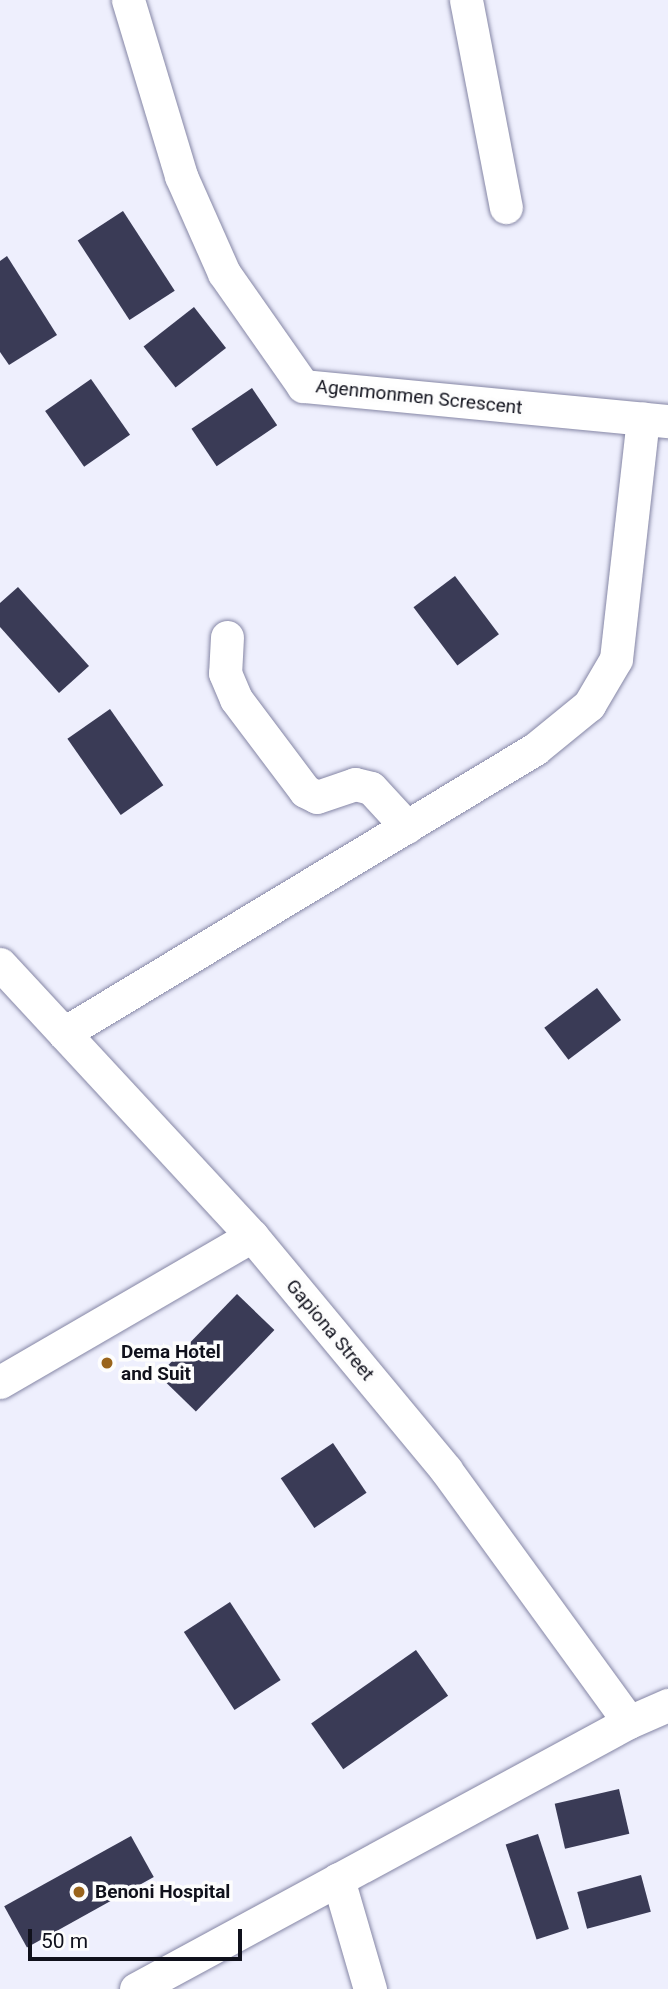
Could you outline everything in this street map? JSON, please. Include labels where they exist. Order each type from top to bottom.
[{"type":"street","name":"Agenmonmen Screscent","points":[[128,0],[181,176],[224,273],[303,386],[656,420]]},
{"type":"street","points":[[466,0],[506,207]]},
{"type":"street","points":[[64,1033],[535,750],[589,705],[616,659],[656,420]]},
{"type":"street","points":[[228,637],[225,673],[236,699],[305,791],[317,797],[355,784],[371,788],[407,827]]},
{"type":"street","name":"Gapiona Street","points":[[0,964],[252,1236],[446,1470],[629,1722]]},
{"type":"street","points":[[0,1382],[252,1236]]},
{"type":"street","points":[[136,1989],[629,1722],[668,1705]]},
{"type":"street","points":[[338,1879],[370,1989]]},
{"type":"building","points":[[123,211],[175,291],[129,320],[78,240]]},
{"type":"building","points":[[7,256],[57,335],[9,365],[0,352],[0,261]]},
{"type":"building","points":[[194,307],[226,348],[176,387],[144,346]]},
{"type":"building","points":[[91,379],[130,435],[84,467],[45,411]]},
{"type":"building","points":[[252,388],[277,425],[217,466],[191,429]]},
{"type":"building","points":[[455,576],[499,634],[457,666],[413,607]]},
{"type":"building","points":[[18,587],[89,666],[59,693],[0,627],[0,603]]},
{"type":"building","points":[[110,709],[163,785],[121,815],[67,739]]},
{"type":"building","points":[[597,988],[621,1020],[568,1060],[544,1028]]},
{"type":"building","points":[[237,1294],[274,1330],[196,1411],[159,1375]]},
{"type":"building","points":[[333,1443],[367,1493],[314,1528],[281,1478]]},
{"type":"building","points":[[230,1602],[281,1680],[235,1710],[184,1632]]},
{"type":"building","points":[[416,1650],[448,1696],[343,1769],[311,1723]]},
{"type":"building","points":[[619,1789],[629,1834],[565,1849],[555,1804]]},
{"type":"building","points":[[538,1834],[569,1929],[537,1940],[506,1845]]},
{"type":"building","name":"Benoni Hospital","points":[[131,1836],[154,1877],[27,1947],[4,1906]]},
{"type":"building","points":[[641,1875],[651,1912],[587,1929],[577,1892]]},
{"type":"place","name":"Dema Hotel and Suit","points":[[107,1363]]},
{"type":"place","name":"Benoni Hospital","points":[[79,1892]]}]
